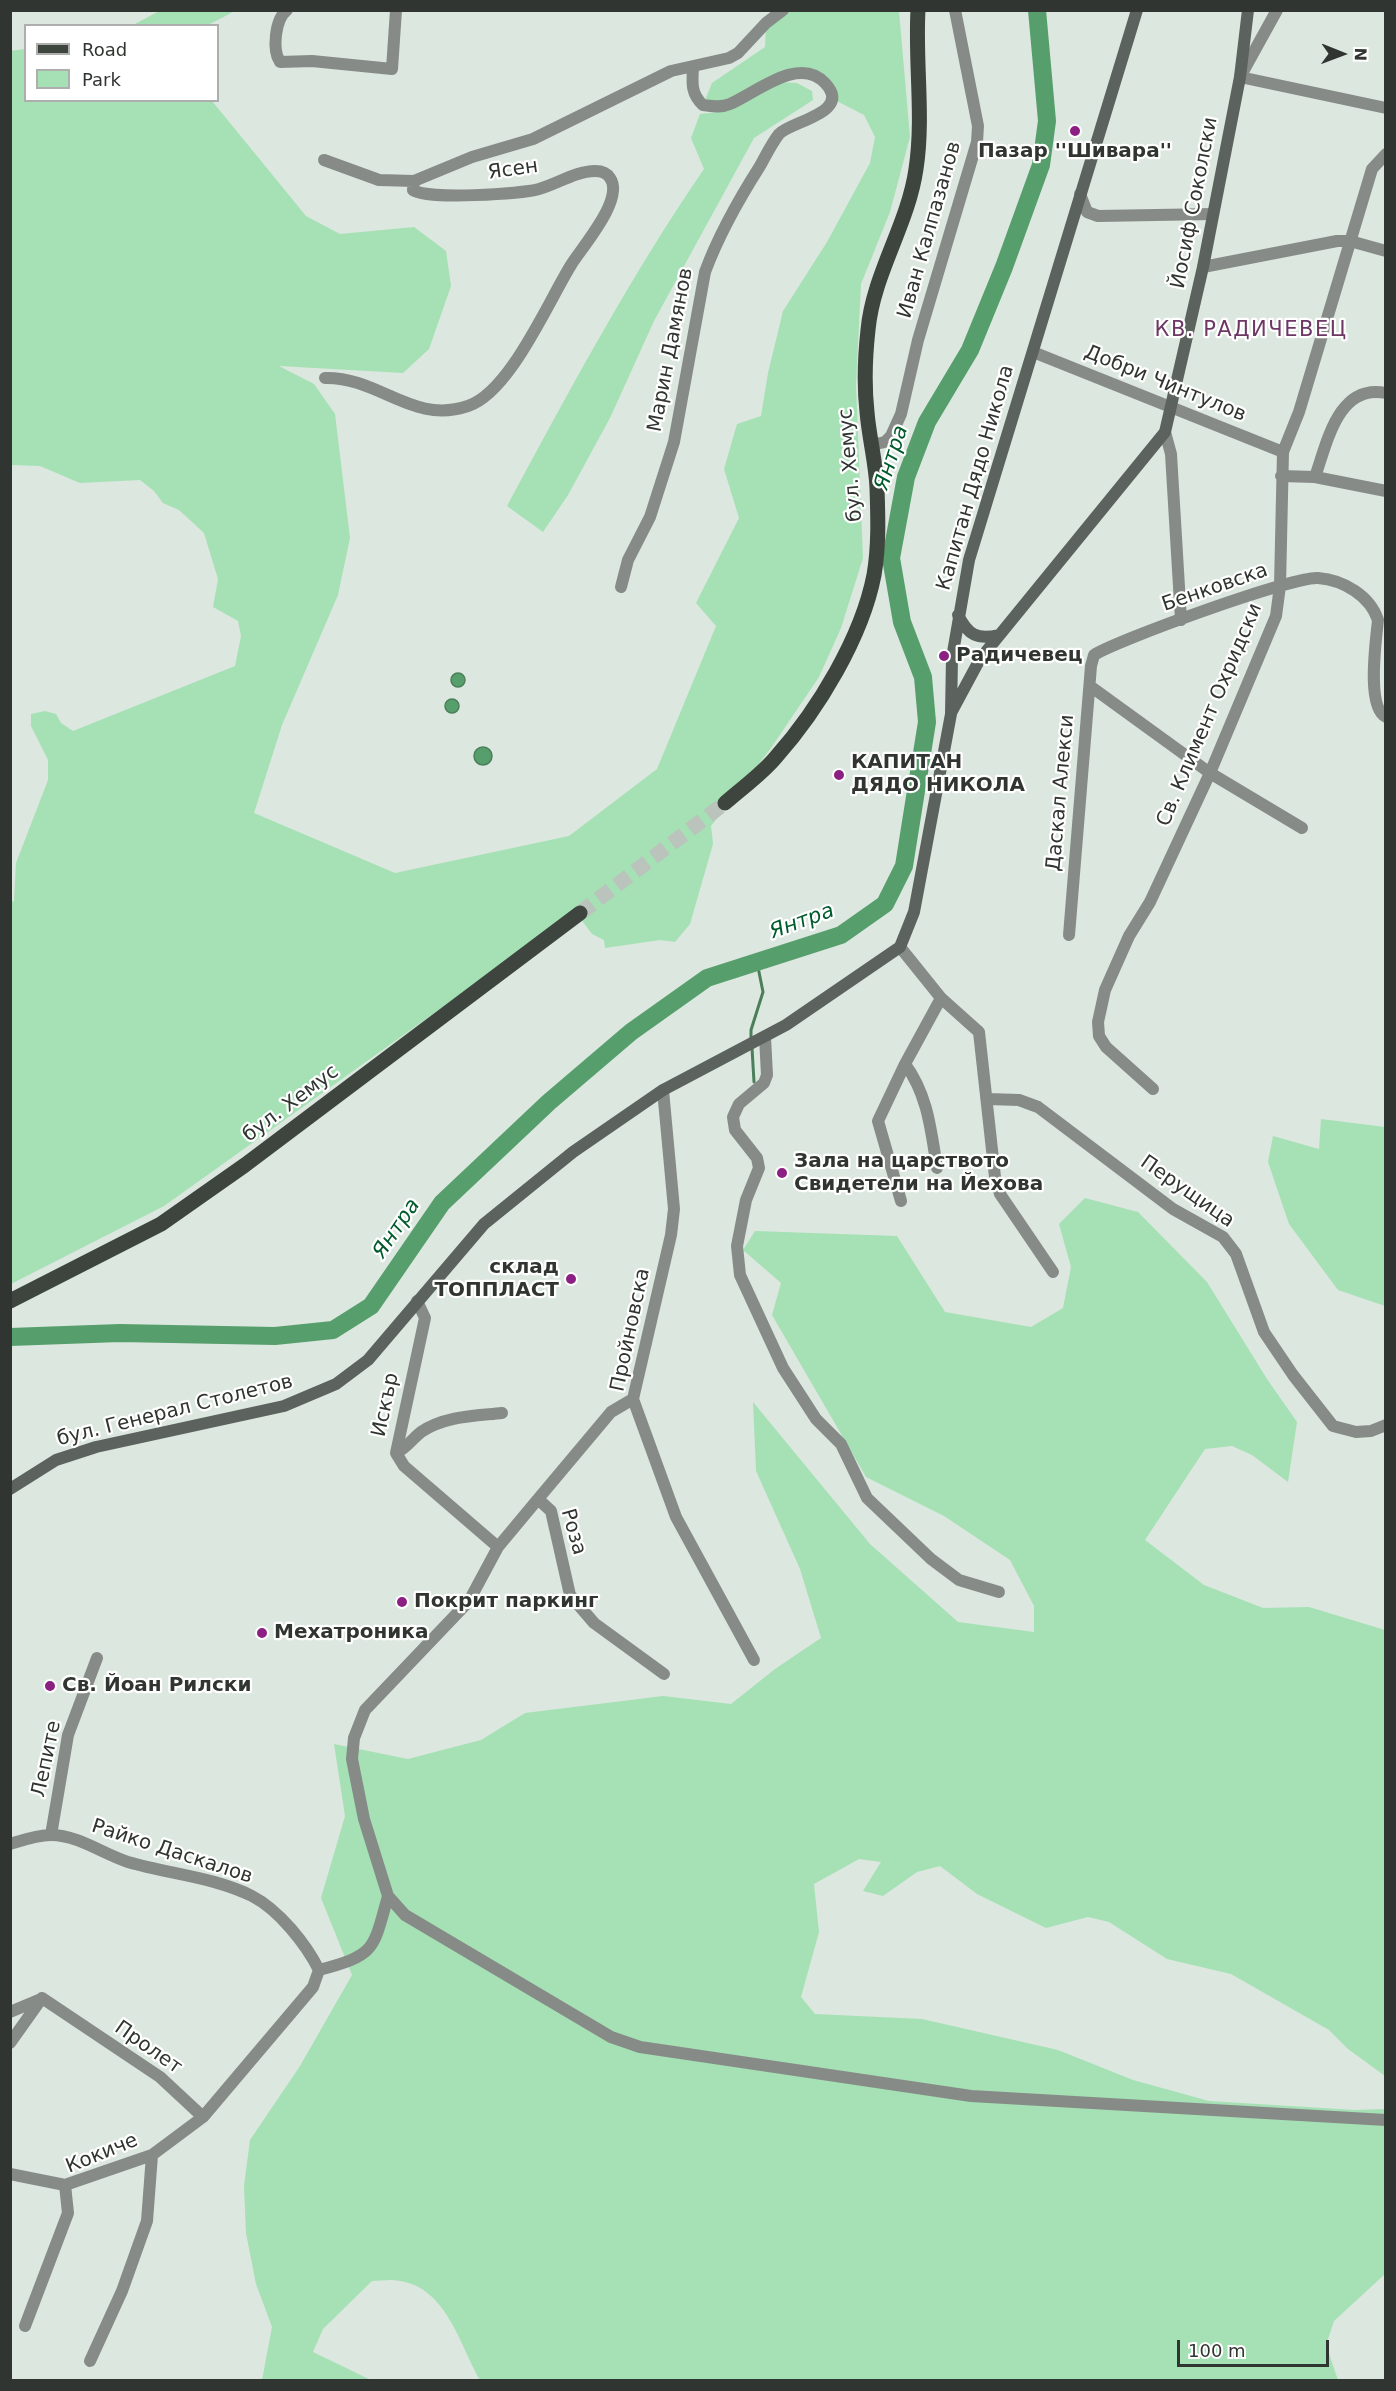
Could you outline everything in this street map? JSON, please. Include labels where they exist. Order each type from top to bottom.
[{"type":"main road","name":"бул. Хемус","points":[[725,803],[776,758],[802,724],[836,670],[861,622],[873,576],[879,536],[877,485],[871,446],[865,372],[868,327],[877,290],[909,204],[916,168],[918,10]]},
{"type":"main road","name":"бул. Хемус","points":[[10,1301],[161,1224],[245,1165],[580,913]]},
{"type":"street","points":[[287,10],[281,15],[279,21],[275,50],[280,62],[312,61],[392,69],[396,10]]},
{"type":"street","name":"Ясен","points":[[325,378],[369,385],[413,408],[438,411],[468,406],[477,401],[527,347],[571,264],[600,222],[613,194],[610,178],[604,172],[594,171],[538,189],[501,194],[427,195],[413,190],[414,181],[472,158],[533,139],[657,77],[729,58],[783,10]]},
{"type":"street","name":"Иван Калпазанов","points":[[871,446],[885,442],[898,424],[918,340],[977,142],[978,126],[956,10]]},
{"type":"street","name":"Капитан Дядо Никола","points":[[900,947],[914,912],[951,714],[952,658],[969,560],[1137,10]]},
{"type":"street","name":"Йосиф Соколски","points":[[951,714],[980,659],[1165,432],[1203,267],[1240,77],[1248,10]]},
{"type":"street","points":[[1276,10],[1240,77],[1386,108]]},
{"type":"street","name":"Марин Дамянов","points":[[621,587],[628,560],[650,517],[674,442],[705,272],[713,249],[744,192],[781,132],[817,116],[828,108],[831,98],[830,88],[820,77],[802,73],[785,76],[728,105],[703,105],[695,98],[692,83],[693,68]]},
{"type":"street","name":"Св. Климент Охридски","points":[[1153,1089],[1106,1047],[1099,1036],[1098,1022],[1105,990],[1129,936],[1150,902],[1210,773],[1272,628],[1280,586],[1282,452],[1299,412],[1372,169],[1386,154]]},
{"type":"street","points":[[324,160],[379,180],[414,181]]},
{"type":"street","points":[[1080,194],[1087,212],[1098,216],[1213,214]]},
{"type":"street","points":[[1203,267],[1309,244],[1350,241],[1386,251]]},
{"type":"street","name":"Добри Чинтулов","points":[[1033,351],[1282,452]]},
{"type":"street","points":[[1314,477],[1332,428],[1346,405],[1362,393],[1386,393]]},
{"type":"street","points":[[1165,432],[1171,454],[1181,620]]},
{"type":"street","points":[[1281,476],[1314,477],[1386,491]]},
{"type":"street","name":"Бенковска","points":[[1094,655],[1181,620],[1280,586],[1317,578],[1338,582],[1366,598],[1377,620],[1374,682],[1376,705],[1386,717]]},
{"type":"street","points":[[958,615],[965,628],[980,638],[999,635]]},
{"type":"street","name":"Даскал Алекси","points":[[1069,935],[1094,655]]},
{"type":"street","points":[[1090,686],[1210,773],[1302,828]]},
{"type":"street","points":[[999,1592],[959,1580],[931,1559],[867,1498],[841,1443],[816,1419],[783,1368],[743,1283],[736,1246],[746,1200],[759,1168],[757,1158],[735,1130],[733,1117],[740,1104],[764,1083],[767,1075],[761,1039],[900,947],[941,998],[979,1032],[995,1177],[1000,1194],[1053,1272]]},
{"type":"street","points":[[901,1201],[878,1121],[905,1064],[941,998]]},
{"type":"street","name":"бул. Генерал Столетов","points":[[10,1489],[56,1460],[96,1446],[284,1406],[319,1393],[348,1376],[368,1360],[417,1301],[500,1209],[573,1152],[663,1090],[761,1039]]},
{"type":"street","points":[[905,1064],[918,1081],[926,1104],[937,1168]]},
{"type":"street","name":"Пройновска","points":[[663,1090],[674,1209],[671,1235],[633,1398],[676,1518],[754,1660]]},
{"type":"street","name":"Перущица","points":[[988,1099],[1018,1100],[1038,1107],[1173,1209],[1223,1237],[1236,1254],[1264,1332],[1293,1375],[1333,1426],[1356,1431],[1371,1431],[1386,1425]]},
{"type":"street","name":"Искър","points":[[417,1301],[423,1310],[424,1326],[396,1453],[404,1466],[498,1547]]},
{"type":"street","name":"Роза","points":[[633,1398],[611,1412],[538,1499],[551,1511],[570,1595],[594,1623],[664,1674]]},
{"type":"street","points":[[396,1453],[405,1449],[420,1433],[440,1422],[502,1413]]},
{"type":"street","points":[[538,1499],[498,1547],[469,1600],[365,1710],[358,1722],[352,1759],[364,1819],[388,1896],[405,1915],[611,2037],[640,2047],[971,2096],[1386,2120]]},
{"type":"street","name":"Лепите","points":[[51,1835],[68,1736],[97,1658]]},
{"type":"street","name":"Райко Даскалов","points":[[10,1844],[51,1835],[77,1841],[129,1862],[188,1875],[252,1896],[269,1908],[288,1928],[312,1957],[319,1970]]},
{"type":"street","points":[[152,2155],[203,2117],[313,1987],[319,1970],[351,1962],[371,1949],[378,1935],[388,1896]]},
{"type":"street","points":[[10,2012],[42,1998]]},
{"type":"street","points":[[10,2043],[42,1998]]},
{"type":"street","name":"Пролет","points":[[42,1998],[160,2077],[203,2117]]},
{"type":"street","name":"Кокиче","points":[[25,2326],[68,2212],[65,2185],[152,2155],[147,2221],[122,2291],[90,2361]]},
{"type":"street","points":[[10,2174],[65,2185]]},
{"type":"green space","points":[[161,10],[235,10],[210,24],[135,24]]},
{"type":"green space","points":[[783,11],[899,11],[910,137],[890,212],[861,284],[856,385],[863,558],[841,628],[819,677],[771,748],[711,826],[713,844],[690,924],[675,942],[660,940],[605,948],[604,940],[592,934],[574,910],[496,969],[164,1206],[11,1284],[11,900],[14,902],[16,863],[48,780],[48,760],[31,726],[31,714],[45,711],[56,714],[61,723],[73,731],[235,666],[241,636],[238,621],[213,607],[218,579],[204,533],[179,510],[163,503],[154,491],[140,480],[80,483],[40,466],[11,465],[10,51],[24,49],[24,102],[213,102],[306,216],[340,234],[414,227],[446,251],[451,286],[429,349],[403,373],[279,366],[314,384],[335,414],[350,538],[338,595],[282,725],[254,813],[395,873],[569,836],[657,769],[716,626],[696,603],[739,518],[724,469],[737,424],[761,416],[768,373],[783,311],[827,242],[870,163],[875,137],[864,115],[831,98],[830,89],[802,73],[728,105],[703,105],[712,83],[765,47],[766,23]]},
{"type":"green space","points":[[780,82],[797,83],[812,91],[813,100],[754,138],[654,321],[610,418],[568,495],[543,532],[507,506],[625,293],[704,169],[691,138],[700,114],[718,112]]},
{"type":"green space","points":[[1321,1119],[1385,1127],[1385,1306],[1338,1290],[1289,1224],[1268,1162],[1273,1136],[1319,1149]]},
{"type":"green space","points":[[1085,1198],[1138,1212],[1207,1282],[1267,1379],[1297,1422],[1288,1482],[1252,1455],[1232,1446],[1205,1449],[1145,1540],[1204,1585],[1263,1608],[1309,1607],[1385,1630],[1385,2076],[1348,2049],[1329,2030],[1231,1974],[1167,1959],[1109,1922],[1088,1917],[1046,1928],[977,1894],[940,1866],[917,1872],[883,1896],[863,1891],[881,1862],[859,1859],[814,1884],[819,1932],[801,1997],[815,2014],[922,2019],[1058,2050],[1133,2080],[1209,2101],[1355,2110],[1385,2109],[1385,2274],[1334,2321],[1326,2345],[1338,2380],[480,2380],[441,2306],[416,2286],[390,2280],[372,2281],[323,2329],[313,2352],[371,2380],[262,2380],[272,2327],[256,2284],[246,2233],[244,2186],[250,2140],[300,2066],[352,1975],[321,1898],[345,1816],[334,1744],[408,1759],[481,1740],[525,1713],[663,1696],[731,1704],[775,1669],[821,1638],[800,1569],[756,1471],[753,1402],[870,1544],[958,1622],[1034,1632],[1034,1606],[1010,1560],[944,1516],[866,1477],[772,1315],[781,1283],[743,1250],[755,1231],[897,1236],[945,1312],[1031,1327],[1063,1308],[1071,1267],[1059,1224]]},
{"type":"shaded area","points":[[455,673],[461,673],[465,680],[461,687],[455,687],[451,683],[451,677]]},
{"type":"shaded area","points":[[449,699],[455,699],[459,706],[455,713],[449,713],[445,709],[445,703]]},
{"type":"shaded area","points":[[479,747],[487,747],[492,752],[490,763],[479,765],[474,760],[474,752]]},
{"type":"waterway","name":"Янтра","points":[[10,1337],[120,1333],[275,1336],[333,1330],[371,1306],[442,1203],[549,1102],[631,1032],[707,978],[841,935],[885,904],[904,866],[927,722],[923,677],[902,622],[891,558],[906,477],[927,422],[970,350],[1004,267],[1041,165],[1047,121],[1037,10]]},
{"type":"waterway","points":[[751,1039],[751,1030],[763,992],[757,962]]},
{"type":"waterway","points":[[752,1048],[754,1082]]},
{"type":"tunnel","points":[[580,913],[725,803]]},
{"type":"place","name":"Пазар ''Шивара''","points":[[1075,131]]},
{"type":"place","name":"Радичевец","points":[[944,656]]},
{"type":"place","name":"КАПИТАН ДЯДО НИКОЛА","points":[[839,775]]},
{"type":"place","name":"Зала на царството Свидетели на Йехова","points":[[782,1173]]},
{"type":"place","name":"склад ТОППЛАСТ","points":[[571,1279]]},
{"type":"place","name":"Покрит паркинг","points":[[402,1602]]},
{"type":"place","name":"Мехатроника","points":[[262,1633]]},
{"type":"place","name":"Св. Йоан Рилски","points":[[50,1686]]},
{"type":"district","name":"КВ. РАДИЧЕВЕЦ","points":[[1251,331]]}]
